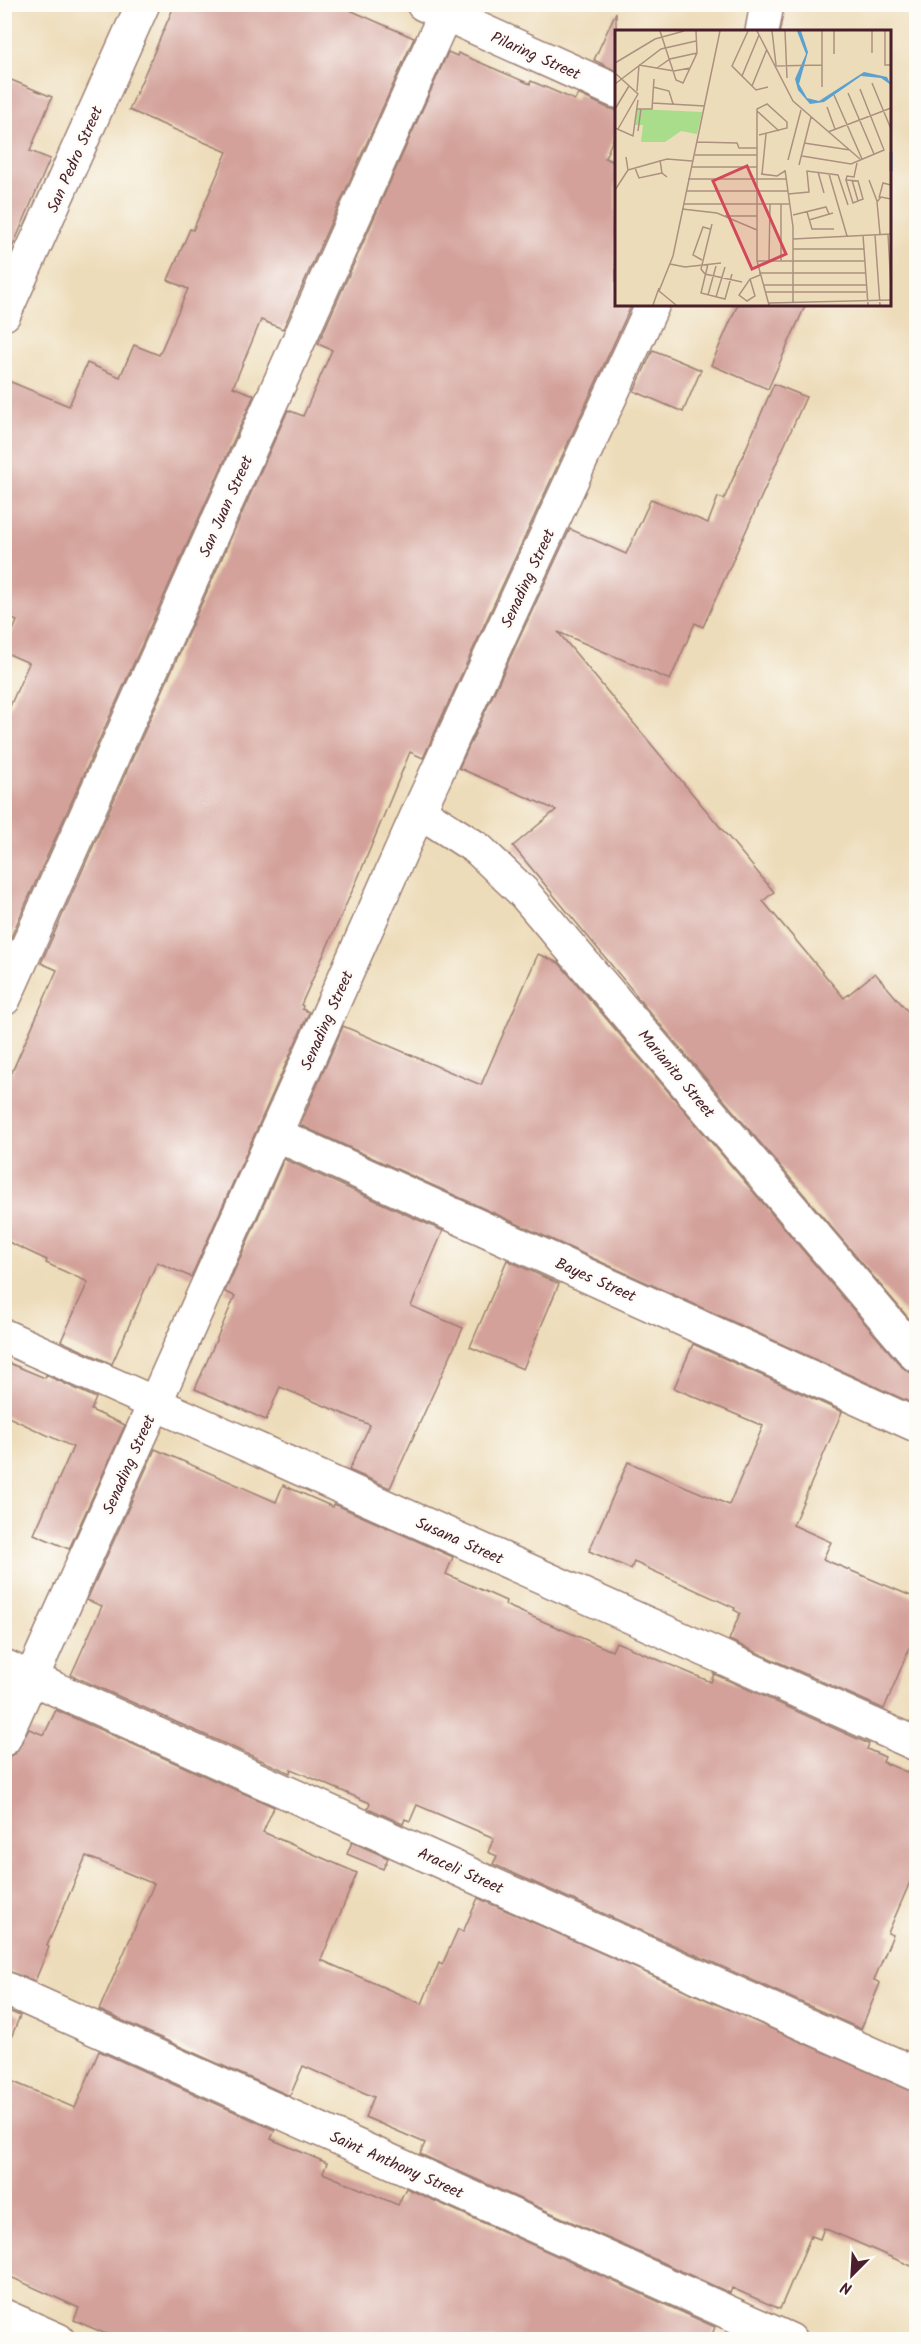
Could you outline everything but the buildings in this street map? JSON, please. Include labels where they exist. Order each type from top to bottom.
[{"type":"street","name":"San Pedro Street","points":[[4,314],[143,4]]},
{"type":"street","points":[[762,30],[767,4]]},
{"type":"street","name":"Pilaring Street","points":[[434,9],[615,91]]},
{"type":"street","name":"San Juan Street","points":[[4,999],[434,9]]},
{"type":"street","name":"Senading Street","points":[[4,1739],[18,1672],[155,1403],[419,811],[652,306]]},
{"type":"street","name":"Marianito Street","points":[[419,811],[478,849],[523,892],[916,1355]]},
{"type":"street","name":"Bayes Street","points":[[275,1134],[916,1425]]},
{"type":"street","name":"Susana Street","points":[[4,1336],[916,1744]]},
{"type":"street","name":"Araceli Street","points":[[18,1672],[916,2074]]},
{"type":"street","name":"Saint Anthony Street","points":[[4,1988],[790,2340]]},
{"type":"street","points":[[4,2316],[58,2340]]}]
